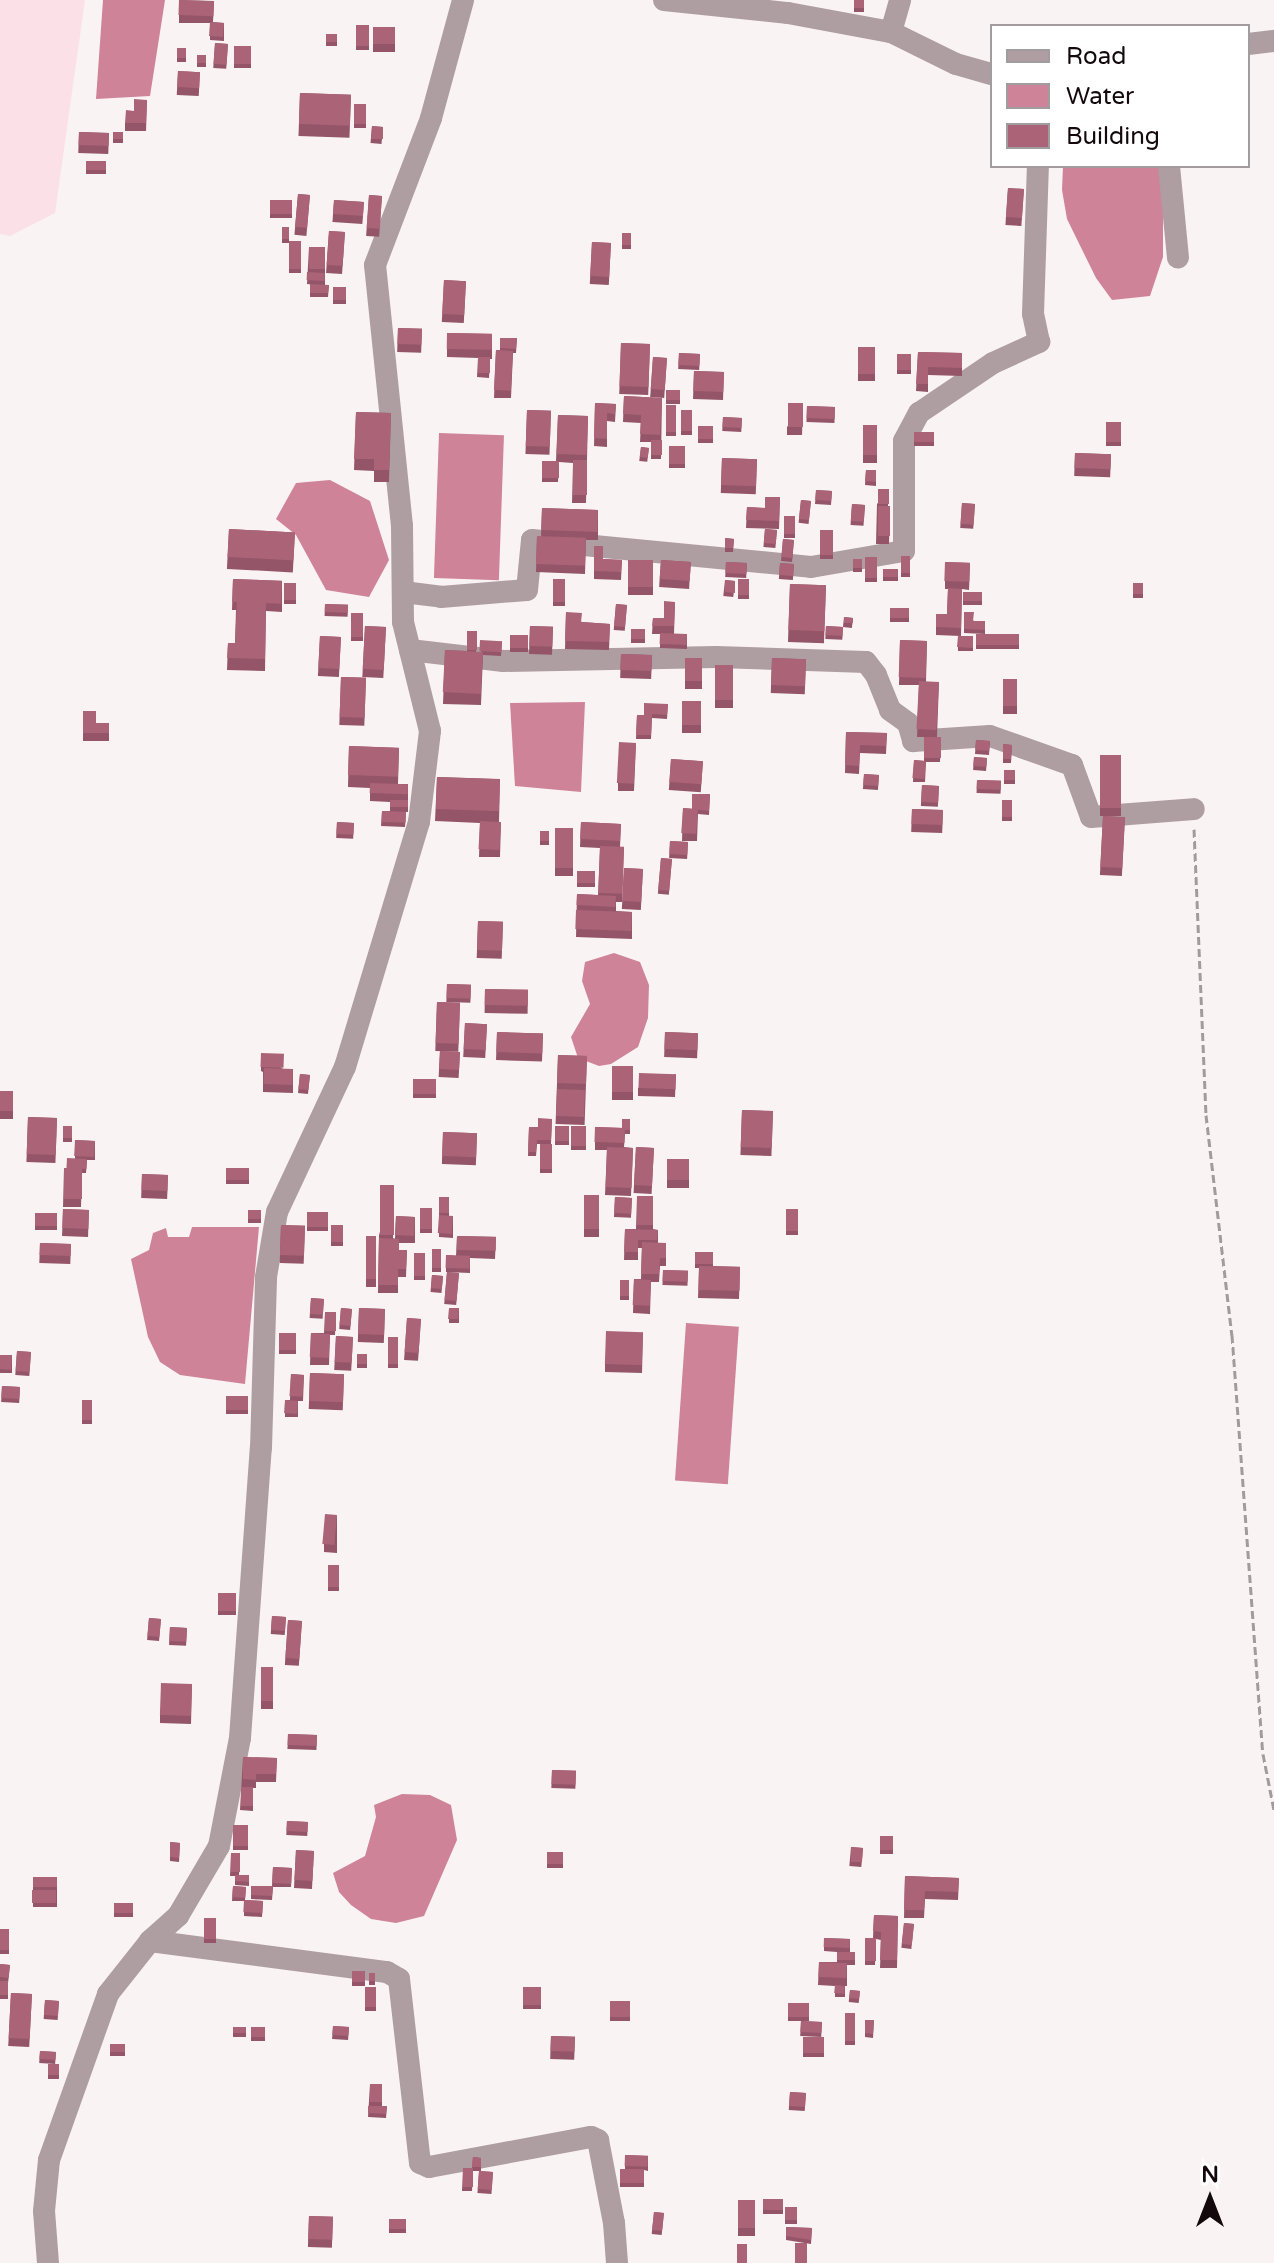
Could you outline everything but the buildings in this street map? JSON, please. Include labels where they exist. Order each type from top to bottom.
[{"type":"street","points":[[48,2263],[44,2211],[49,2160],[108,1994],[150,1941],[178,1916],[219,1846],[240,1738],[261,1448],[266,1277],[277,1212],[345,1067],[419,822],[430,731],[403,622],[402,526],[375,265],[431,118],[463,0]]},
{"type":"street","points":[[664,0],[788,13],[891,32],[956,64],[990,73]]},
{"type":"street","points":[[891,32],[900,0]]},
{"type":"street","points":[[1250,44],[1274,41]]},
{"type":"street","points":[[403,592],[441,597],[527,590],[532,540],[811,567],[904,551],[904,441],[919,413],[993,363],[1039,342],[1033,314],[1038,168]]},
{"type":"street","points":[[1169,168],[1178,258]]},
{"type":"street","points":[[410,650],[503,661],[716,657],[866,662],[876,675],[890,710],[908,723],[913,741],[990,736],[1072,765],[1091,817],[1194,809]]},
{"type":"street","points":[[150,1941],[387,1972],[399,1979],[420,2163],[429,2167],[591,2137],[598,2140],[614,2223],[617,2263]]},
{"type":"path","points":[[1194,809],[1206,1115],[1232,1335],[1263,1754],[1274,1810]]},
{"type":"shaded area","points":[[0,0],[85,0],[55,213],[10,236],[0,234]]},
{"type":"water","points":[[103,0],[165,0],[150,96],[96,99]]},
{"type":"water","points":[[1063,168],[1163,168],[1163,257],[1150,296],[1112,300],[1096,278],[1067,219],[1062,190]]},
{"type":"water","points":[[439,433],[504,435],[499,580],[434,578]]},
{"type":"water","points":[[330,480],[370,501],[389,560],[369,597],[326,590],[296,535],[276,519],[296,483]]},
{"type":"water","points":[[585,702],[581,792],[515,786],[510,703]]},
{"type":"water","points":[[614,953],[640,962],[649,985],[648,1018],[638,1047],[611,1064],[599,1066],[578,1058],[571,1037],[590,1004],[582,981],[585,962]]},
{"type":"water","points":[[192,1227],[259,1227],[245,1384],[180,1375],[160,1362],[148,1337],[131,1259],[149,1250],[153,1233],[166,1228],[168,1237],[189,1237]]},
{"type":"water","points":[[686,1323],[739,1327],[728,1484],[675,1481]]},
{"type":"water","points":[[402,1794],[430,1795],[451,1805],[457,1840],[424,1916],[396,1923],[371,1919],[351,1905],[339,1892],[333,1873],[365,1856],[376,1817],[374,1805]]}]
